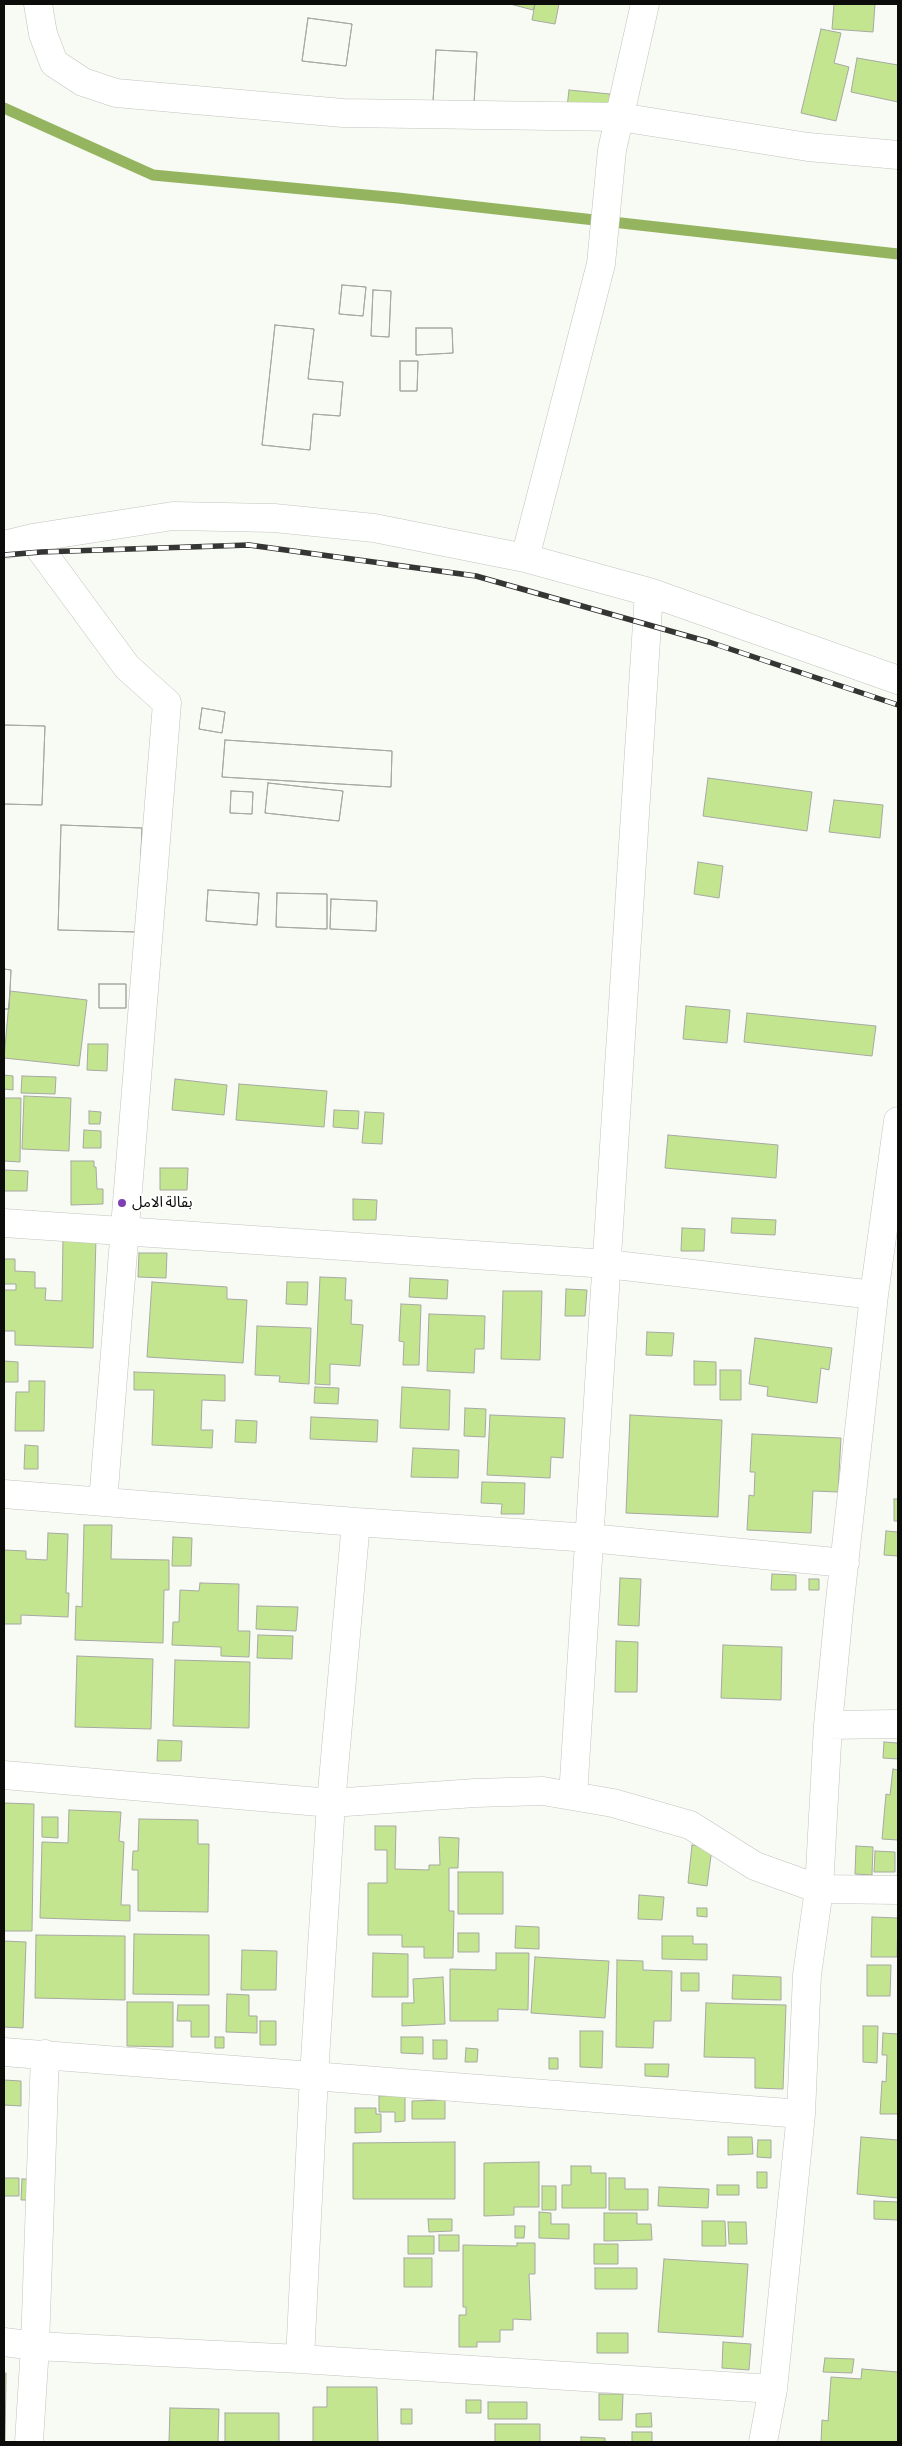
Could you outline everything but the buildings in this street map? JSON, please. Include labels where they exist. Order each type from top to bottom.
[{"type":"street","points":[[38,4],[43,34],[54,63],[83,82],[116,93],[343,113],[620,117],[808,147],[898,155]]},
{"type":"street","points":[[525,558],[601,264],[612,150],[645,4]]},
{"type":"street","points":[[4,545],[32,538],[173,516],[274,518],[374,528],[525,558],[649,592],[898,680]]},
{"type":"street","points":[[32,538],[127,667],[167,703],[127,1231],[104,1502]]},
{"type":"street","points":[[573,1796],[649,592]]},
{"type":"street","points":[[763,2442],[772,2389],[801,2114],[808,1976],[819,1889],[828,1725],[874,1295],[890,1248],[898,1121]]},
{"type":"street","points":[[4,1223],[607,1264],[874,1295]]},
{"type":"street","points":[[4,1494],[356,1522],[590,1538],[845,1563]]},
{"type":"street","points":[[300,2359],[314,2076],[331,1803],[356,1522]]},
{"type":"street","points":[[828,1725],[898,1724]]},
{"type":"street","points":[[4,1775],[331,1803],[475,1793],[543,1791],[613,1803],[690,1825],[755,1866],[819,1889],[898,1890]]},
{"type":"street","points":[[4,2052],[801,2114]]},
{"type":"street","points":[[29,2442],[35,2346],[46,2054]]},
{"type":"street","points":[[4,2342],[35,2346],[300,2359],[772,2389]]},
{"type":"waterway","points":[[4,108],[153,175],[398,198],[898,254]]},
{"type":"railway","points":[[4,555],[249,545],[476,576],[709,642],[898,705]]},
{"type":"place","name":"بقالة الامل","points":[[122,1203]]}]
